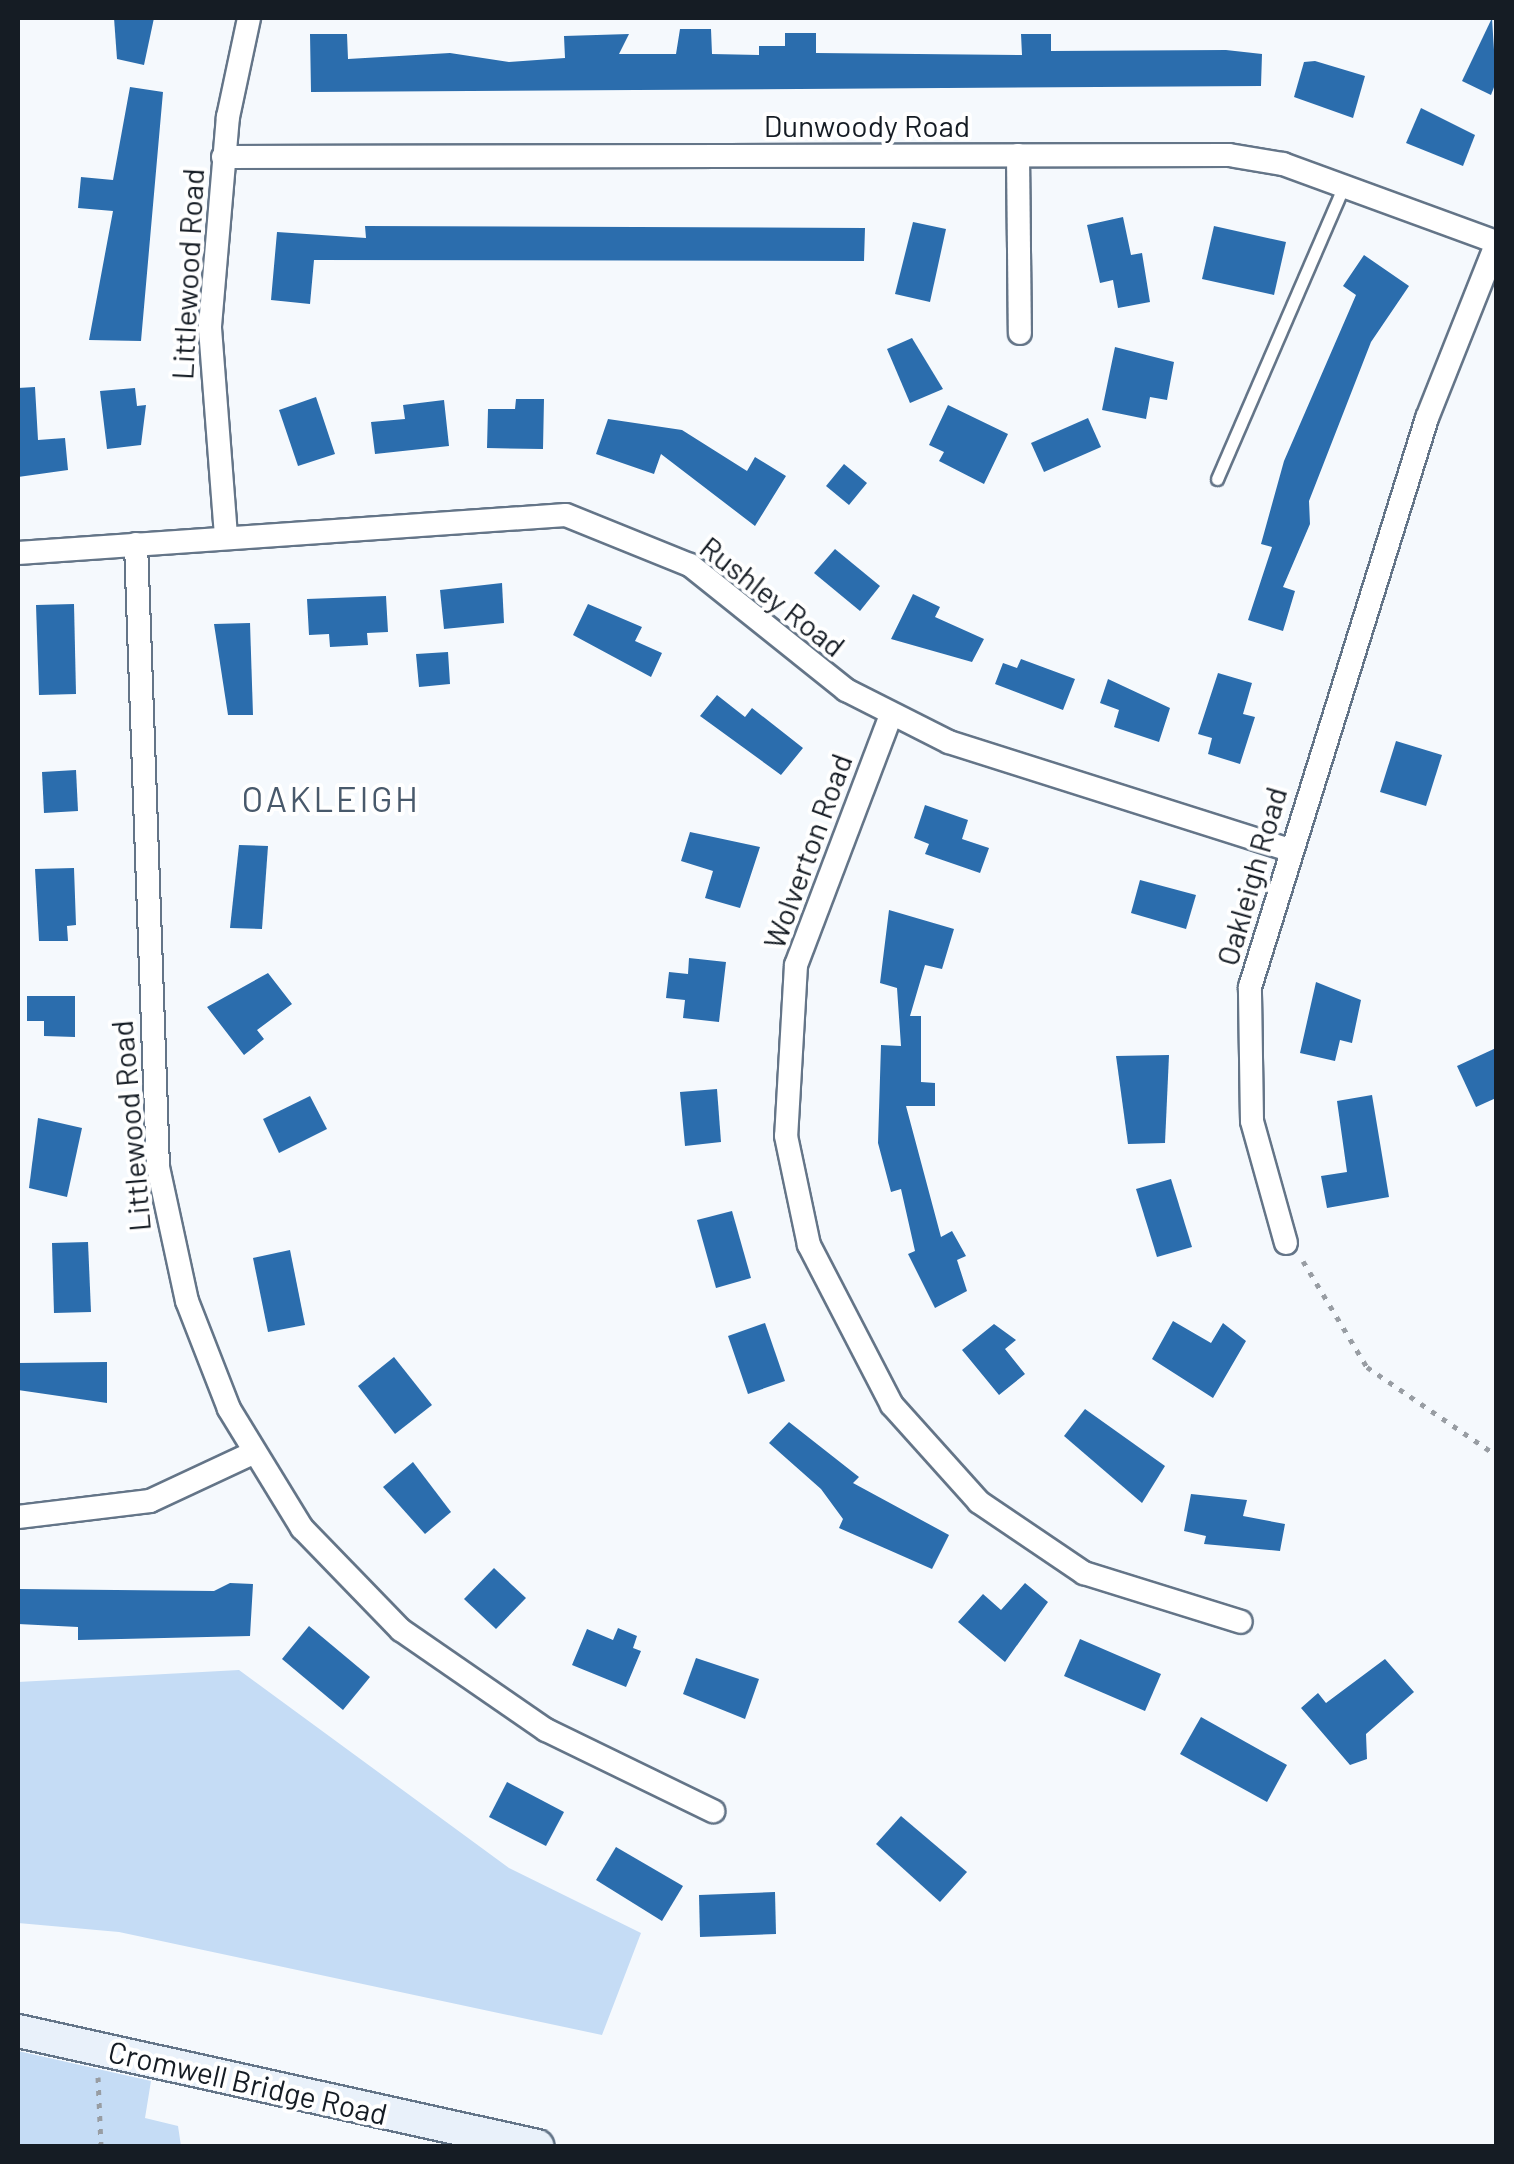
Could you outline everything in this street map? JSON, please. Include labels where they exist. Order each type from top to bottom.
[{"type":"main road","name":"Cromwell Bridge Road","points":[[18,2031],[525,2145]]},
{"type":"street","name":"Littlewood Road","points":[[226,536],[210,388],[224,157],[250,18]]},
{"type":"street","points":[[1018,155],[1020,334]]},
{"type":"street","name":"Dunwoody Road","points":[[224,157],[1229,156],[1344,185],[1496,244]]},
{"type":"street","name":"Oakleigh Road","points":[[1286,1243],[1252,1121],[1250,988],[1289,850],[1426,418],[1496,244]]},
{"type":"street","name":"Rushley Road","points":[[18,553],[531,512],[602,524],[690,565],[891,716],[1019,767],[1289,850]]},
{"type":"street","name":"Littlewood Road","points":[[136,544],[158,1167],[187,1301],[253,1452],[346,1580],[438,1658],[546,1730],[713,1810]]},
{"type":"street","name":"Wolverton Road","points":[[891,716],[796,965],[786,1136],[809,1246],[892,1405],[979,1502],[1084,1573],[1241,1622]]},
{"type":"street","points":[[18,1517],[150,1502],[253,1452]]},
{"type":"lane","points":[[1218,479],[1344,185]]},
{"type":"path","points":[[1286,1243],[1367,1366],[1496,1455]]},
{"type":"path","points":[[101,2146],[103,2050]]},
{"type":"shaded area","points":[[239,1670],[509,1868],[641,1933],[602,2035],[119,1932],[18,1923],[18,1682]]},
{"type":"shaded area","points":[[18,2051],[151,2081],[145,2118],[178,2126],[181,2146],[18,2146]]},
{"type":"building","points":[[114,18],[154,18],[144,65],[117,59]]},
{"type":"building","points":[[1492,18],[1496,82],[1491,95],[1462,81]]},
{"type":"building","points":[[680,29],[711,29],[712,54],[759,55],[759,46],[785,46],[785,33],[816,33],[816,53],[1022,55],[1021,34],[1051,34],[1051,51],[1226,50],[1262,54],[1261,86],[311,92],[310,34],[347,34],[348,59],[450,53],[509,62],[565,58],[564,36],[629,34],[619,54],[676,54]]},
{"type":"building","points":[[1315,61],[1365,76],[1353,118],[1294,97],[1304,62]]},
{"type":"building","points":[[130,87],[163,92],[141,341],[89,340],[113,211],[78,208],[81,177],[113,180]]},
{"type":"building","points":[[1421,108],[1475,135],[1463,166],[1406,143]]},
{"type":"building","points":[[1123,217],[1131,255],[1142,253],[1150,302],[1118,308],[1113,280],[1100,283],[1087,225]]},
{"type":"building","points":[[913,222],[946,229],[930,302],[895,294]]},
{"type":"building","points":[[365,226],[865,228],[864,261],[314,260],[310,304],[271,300],[277,232],[366,238]]},
{"type":"building","points":[[1214,226],[1286,242],[1274,295],[1202,279]]},
{"type":"building","points":[[1364,255],[1409,286],[1371,342],[1309,501],[1310,524],[1283,587],[1295,591],[1283,631],[1248,620],[1272,547],[1261,544],[1284,461],[1356,295],[1343,286]]},
{"type":"building","points":[[912,338],[943,389],[910,403],[887,349]]},
{"type":"building","points":[[1115,347],[1174,362],[1167,400],[1150,397],[1146,419],[1102,410]]},
{"type":"building","points":[[35,387],[38,440],[65,438],[68,470],[18,477],[18,388]]},
{"type":"building","points":[[135,388],[137,406],[146,405],[141,445],[107,449],[100,391]]},
{"type":"building","points":[[316,397],[335,454],[298,466],[279,410]]},
{"type":"building","points":[[516,399],[544,399],[543,449],[487,448],[488,409],[515,409]]},
{"type":"building","points":[[444,400],[449,446],[375,454],[371,422],[405,419],[403,405]]},
{"type":"building","points":[[948,405],[1008,434],[984,484],[939,461],[944,452],[929,445]]},
{"type":"building","points":[[1088,418],[1101,447],[1044,472],[1031,443]]},
{"type":"building","points":[[608,419],[682,430],[747,471],[755,457],[786,476],[755,526],[661,454],[654,474],[596,454]]},
{"type":"building","points":[[844,464],[867,483],[849,505],[826,486]]},
{"type":"building","points":[[835,549],[880,586],[860,611],[814,573]]},
{"type":"building","points":[[502,583],[504,623],[444,629],[440,590]]},
{"type":"building","points":[[913,594],[940,607],[935,617],[984,639],[972,662],[891,639]]},
{"type":"building","points":[[386,596],[388,632],[367,633],[368,645],[330,647],[329,634],[309,635],[307,599]]},
{"type":"building","points":[[74,604],[76,694],[39,695],[36,605]]},
{"type":"building","points":[[588,604],[642,627],[635,641],[662,653],[651,677],[573,635]]},
{"type":"building","points":[[250,623],[253,715],[228,715],[214,624]]},
{"type":"building","points":[[448,652],[450,684],[419,687],[416,654]]},
{"type":"building","points":[[1021,659],[1075,679],[1063,710],[995,684],[1003,663],[1017,668]]},
{"type":"building","points":[[1218,673],[1252,683],[1243,714],[1255,717],[1240,764],[1208,754],[1212,738],[1198,734]]},
{"type":"building","points":[[1108,679],[1170,708],[1159,742],[1114,727],[1119,710],[1100,703]]},
{"type":"building","points":[[717,695],[745,717],[752,708],[803,748],[781,775],[700,716]]},
{"type":"building","points":[[1396,741],[1442,755],[1426,806],[1380,792]]},
{"type":"building","points":[[76,770],[78,811],[44,813],[42,772]]},
{"type":"building","points":[[925,805],[968,820],[962,839],[989,848],[980,873],[925,854],[929,844],[914,838]]},
{"type":"building","points":[[690,832],[760,847],[740,908],[705,898],[713,871],[681,861]]},
{"type":"building","points":[[239,845],[268,846],[262,929],[230,928]]},
{"type":"building","points":[[74,868],[76,925],[67,926],[68,941],[39,941],[35,869]]},
{"type":"building","points":[[1140,880],[1196,895],[1186,929],[1131,913]]},
{"type":"building","points":[[889,910],[954,929],[942,969],[925,965],[910,1016],[921,1016],[921,1082],[935,1083],[935,1106],[906,1106],[941,1237],[952,1231],[966,1256],[957,1260],[967,1291],[935,1308],[908,1254],[915,1251],[901,1189],[891,1192],[878,1143],[881,1045],[901,1046],[897,988],[880,983]]},
{"type":"building","points":[[689,958],[726,962],[719,1022],[683,1018],[685,1000],[666,998],[669,972],[688,974]]},
{"type":"building","points":[[268,973],[292,1004],[257,1030],[264,1039],[244,1055],[207,1007]]},
{"type":"building","points":[[1316,982],[1361,1000],[1352,1043],[1340,1040],[1335,1061],[1300,1053]]},
{"type":"building","points":[[27,996],[75,996],[75,1037],[44,1036],[44,1021],[27,1021]]},
{"type":"building","points":[[1496,1048],[1496,1098],[1476,1107],[1457,1066]]},
{"type":"building","points":[[1169,1055],[1165,1143],[1128,1144],[1116,1056]]},
{"type":"building","points":[[717,1089],[721,1142],[685,1146],[680,1092]]},
{"type":"building","points":[[1372,1095],[1389,1197],[1327,1208],[1321,1176],[1347,1172],[1337,1101]]},
{"type":"building","points":[[310,1096],[327,1129],[279,1153],[263,1119]]},
{"type":"building","points":[[38,1118],[82,1128],[67,1197],[29,1188]]},
{"type":"building","points":[[1171,1179],[1192,1247],[1157,1257],[1136,1189]]},
{"type":"building","points":[[732,1211],[751,1278],[716,1288],[697,1220]]},
{"type":"building","points":[[88,1242],[91,1312],[54,1313],[52,1243]]},
{"type":"building","points":[[290,1250],[305,1325],[268,1332],[253,1258]]},
{"type":"building","points":[[1173,1321],[1211,1343],[1223,1323],[1246,1341],[1213,1398],[1152,1359]]},
{"type":"building","points":[[765,1323],[785,1381],[748,1394],[728,1336]]},
{"type":"building","points":[[994,1324],[1016,1340],[1005,1349],[1025,1374],[999,1395],[962,1350]]},
{"type":"building","points":[[394,1357],[432,1405],[395,1434],[358,1386]]},
{"type":"building","points":[[107,1362],[107,1403],[18,1390],[18,1363]]},
{"type":"building","points":[[1085,1409],[1165,1466],[1142,1503],[1064,1436]]},
{"type":"building","points":[[789,1422],[859,1477],[853,1483],[949,1535],[932,1569],[839,1528],[843,1519],[821,1489],[769,1443]]},
{"type":"building","points":[[413,1462],[451,1512],[425,1534],[383,1487]]},
{"type":"building","points":[[1191,1494],[1247,1500],[1243,1516],[1285,1524],[1280,1551],[1204,1544],[1206,1536],[1184,1531]]},
{"type":"building","points":[[494,1568],[526,1598],[496,1629],[464,1599]]},
{"type":"building","points":[[230,1583],[253,1584],[250,1636],[78,1640],[78,1627],[18,1624],[18,1589],[214,1591]]},
{"type":"building","points":[[1025,1583],[1048,1602],[1005,1662],[958,1622],[983,1594],[1001,1610]]},
{"type":"building","points":[[309,1626],[370,1677],[343,1710],[282,1659]]},
{"type":"building","points":[[618,1628],[637,1636],[633,1648],[641,1651],[626,1687],[572,1665],[587,1629],[613,1640]]},
{"type":"building","points":[[1080,1639],[1161,1674],[1145,1711],[1064,1676]]},
{"type":"building","points":[[696,1658],[759,1679],[745,1719],[683,1694]]},
{"type":"building","points":[[1385,1659],[1414,1692],[1366,1734],[1367,1759],[1350,1765],[1301,1708],[1318,1693],[1326,1703]]},
{"type":"building","points":[[1201,1717],[1287,1765],[1267,1802],[1180,1754]]},
{"type":"building","points":[[507,1782],[564,1812],[546,1846],[489,1817]]},
{"type":"building","points":[[901,1816],[967,1872],[940,1902],[876,1844]]},
{"type":"building","points":[[616,1847],[683,1886],[662,1921],[596,1880]]},
{"type":"building","points":[[775,1892],[776,1934],[700,1937],[699,1895]]},
{"type":"district","name":"OAKLEIGH","points":[[331,798]]}]
